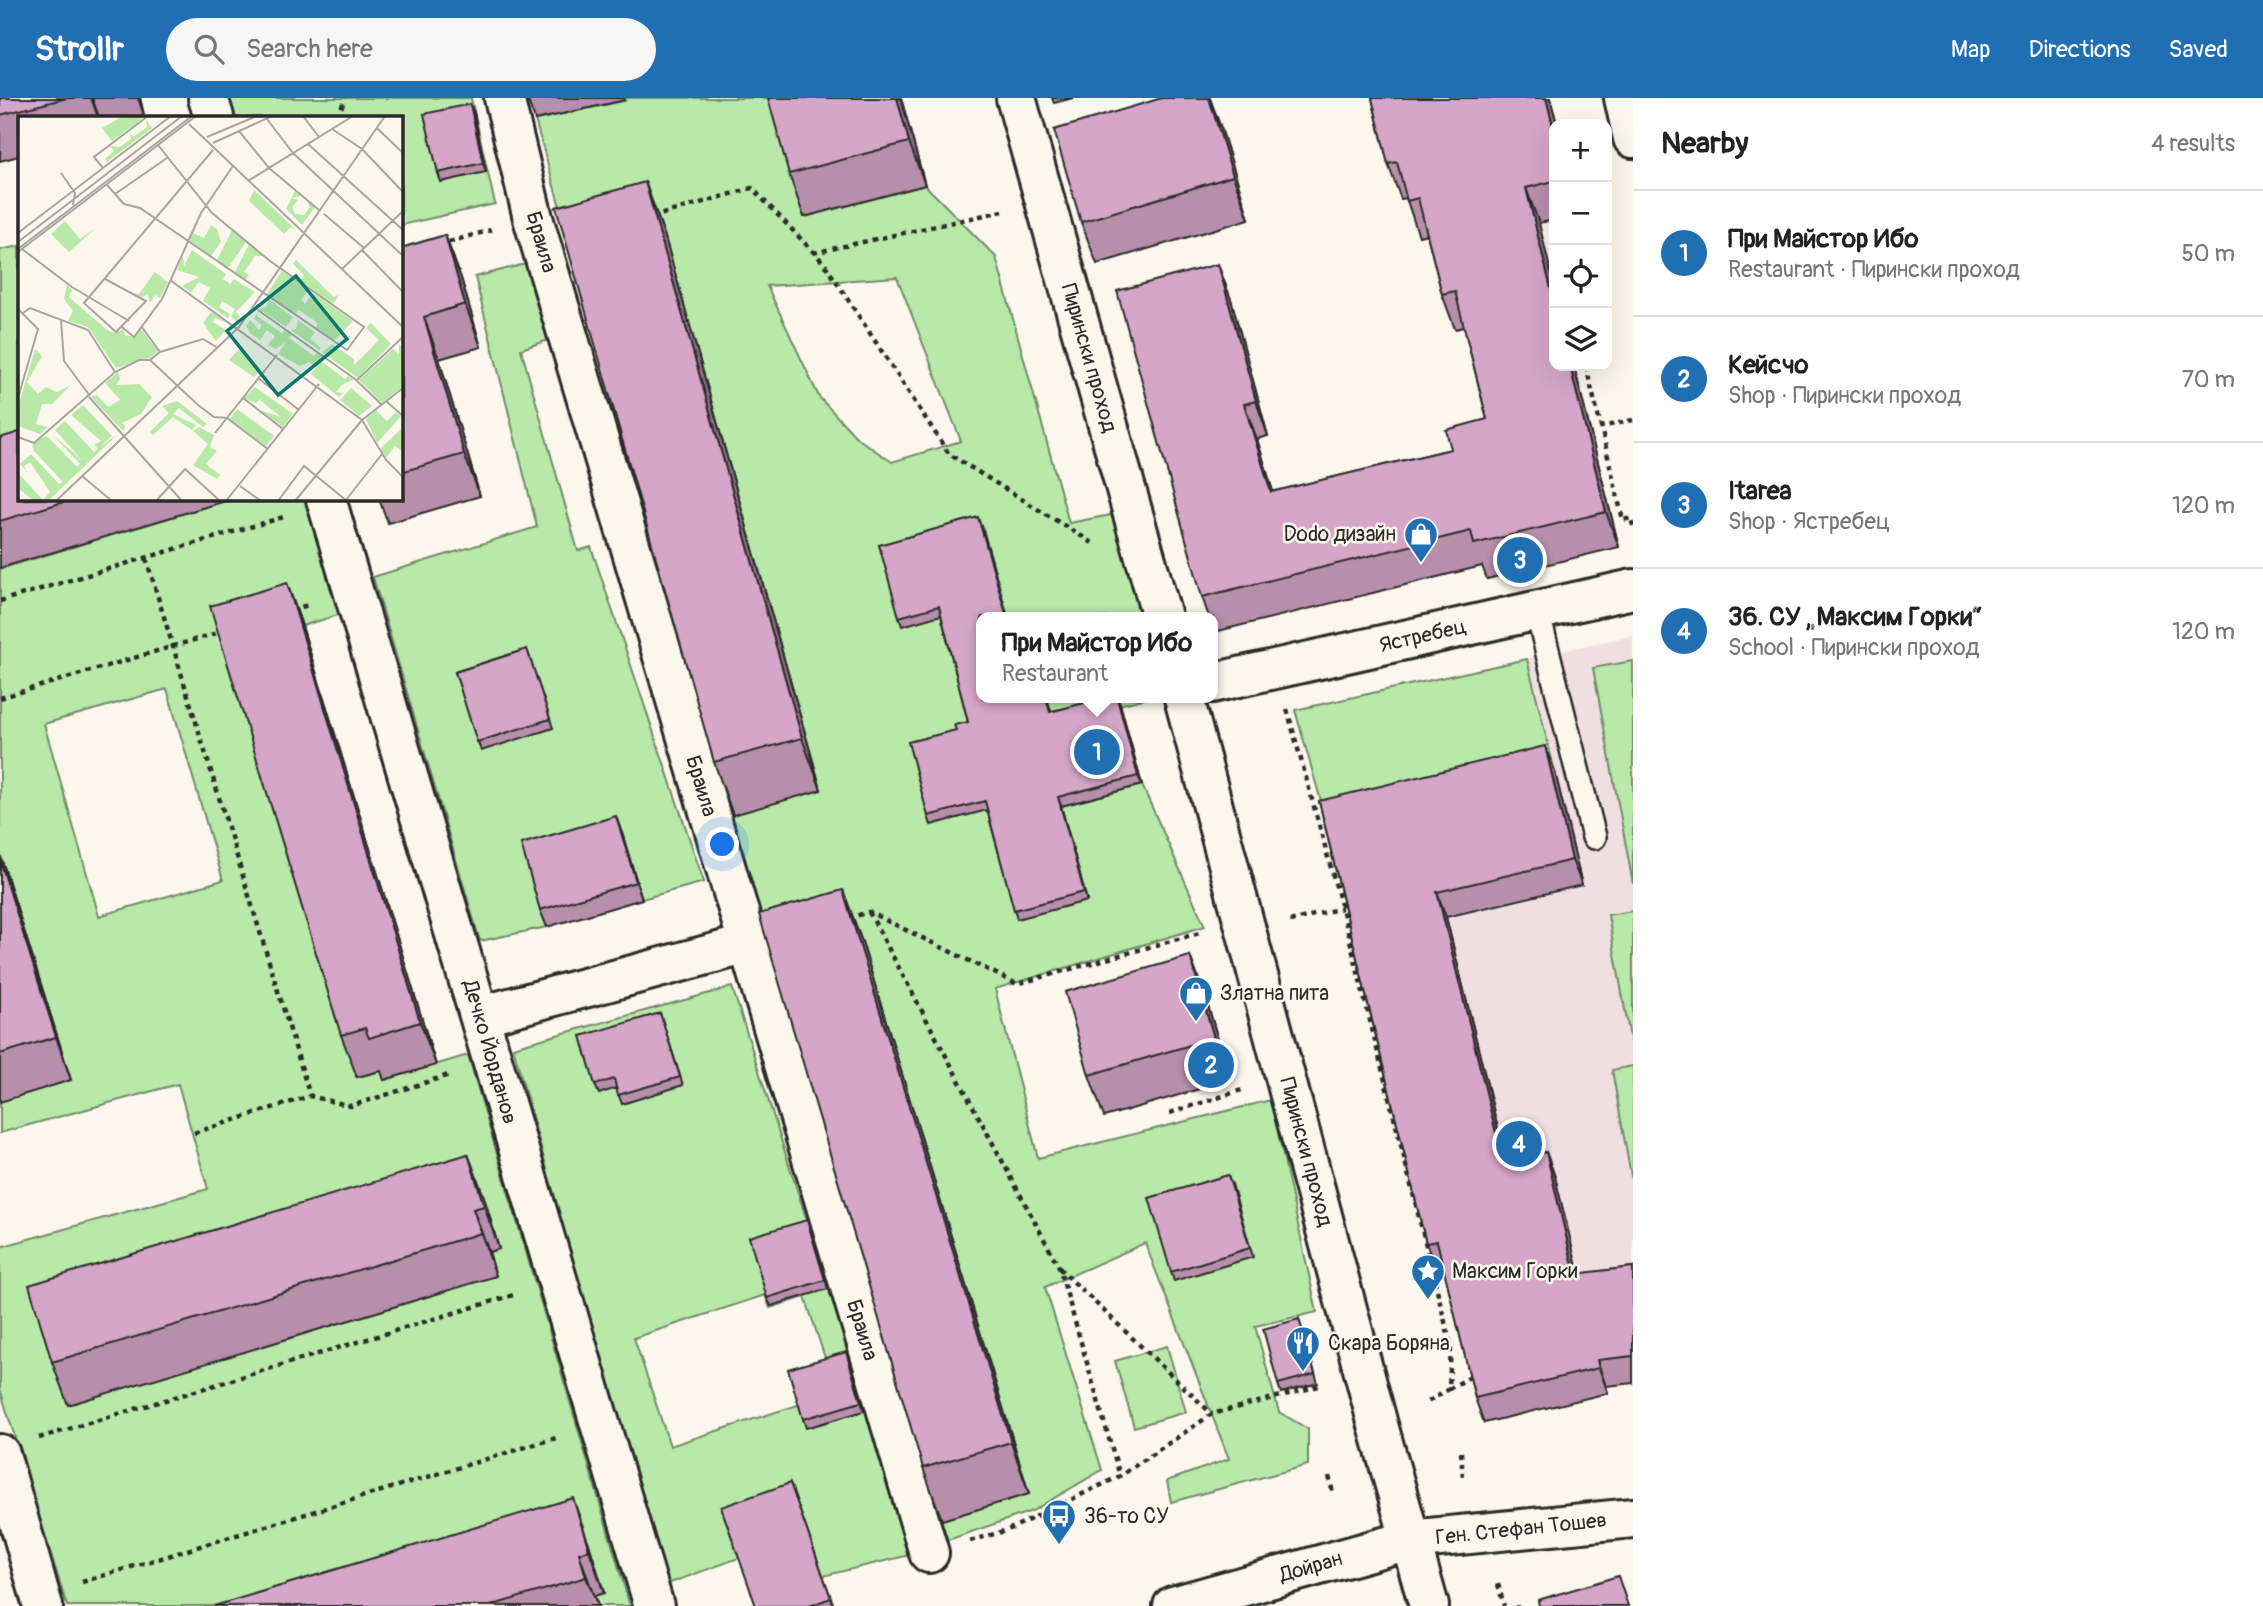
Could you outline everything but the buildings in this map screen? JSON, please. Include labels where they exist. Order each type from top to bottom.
[{"type":"street","points":[[208,98],[214,116]]},
{"type":"street","name":"Браила","points":[[504,98],[533,218],[929,1553]]},
{"type":"street","name":"Пирински проход","points":[[1016,98],[1161,612]]},
{"type":"street","points":[[1624,98],[1633,138]]},
{"type":"street","name":"Дечко Йорданов","points":[[327,501],[654,1606]]},
{"type":"street","name":"Ястребец","points":[[1218,681],[1633,589]]},
{"type":"street","name":"Пирински проход","points":[[1186,703],[1261,922],[1285,1076],[1429,1606]]},
{"type":"street","points":[[480,1016],[748,944]]},
{"type":"street","points":[[0,1454],[42,1600]]},
{"type":"street","name":"Ген. Стефан Тошев","points":[[1409,1540],[1633,1518]]},
{"type":"street","name":"Дойран","points":[[1173,1606],[1409,1540]]},
{"type":"lane","points":[[1537,610],[1594,837]]},
{"type":"path","points":[[338,116],[345,98]]},
{"type":"path","points":[[649,218],[752,188],[824,263],[949,454],[1096,545]]},
{"type":"path","points":[[813,253],[1045,202]]},
{"type":"path","points":[[1587,371],[1623,520],[1631,518],[1633,526]]},
{"type":"path","points":[[1601,427],[1633,420]]},
{"type":"path","points":[[0,601],[327,501]]},
{"type":"path","points":[[146,558],[310,1096]]},
{"type":"path","points":[[289,611],[354,591]]},
{"type":"path","points":[[0,698],[225,630]]},
{"type":"path","points":[[1276,668],[1345,907],[1451,1346],[1449,1389]]},
{"type":"path","points":[[842,919],[869,912],[1017,984],[1261,922],[1345,907]]},
{"type":"path","points":[[869,912],[1059,1267],[1120,1476]]},
{"type":"path","points":[[194,1133],[310,1096],[351,1106],[493,1061]]},
{"type":"path","points":[[1170,1113],[1285,1076]]},
{"type":"path","points":[[1059,1267],[1212,1414]]},
{"type":"path","points":[[38,1438],[558,1281]]},
{"type":"path","points":[[1426,1403],[1473,1375]]},
{"type":"path","points":[[929,1553],[1008,1530],[1120,1476],[1212,1414],[1328,1384]]},
{"type":"path","points":[[42,1600],[600,1425]]},
{"type":"path","points":[[1461,1452],[1464,1478]]},
{"type":"path","points":[[1329,1476],[1333,1493]]},
{"type":"path","points":[[1498,1584],[1504,1606]]},
{"type":"shaded area","points":[[1633,635],[1633,1383],[1606,1386],[1608,1393],[1484,1423],[1446,1266],[1436,1268],[1328,826],[1295,710]]},
{"type":"green space","points":[[228,98],[471,98],[495,204],[402,225],[402,116],[233,116]]},
{"type":"green space","points":[[624,98],[772,98],[805,217],[925,185],[996,257],[1069,523],[1111,515],[1141,612],[976,612],[976,703],[1127,703],[1053,721],[1050,711],[1005,806],[1009,820],[1142,785],[1205,926],[995,989],[1038,1158],[1271,1100],[1317,1312],[1255,1326],[1279,1412],[1308,1429],[1308,1465],[1171,1502],[1167,1481],[1229,1459],[1145,1243],[1045,1287],[1102,1470],[1032,1511],[948,1540],[941,1520],[1029,1493],[862,942],[774,967],[732,815],[821,789],[664,235],[575,259],[535,120],[624,101]],"holes":[[[897,277],[961,441],[892,462],[857,438],[819,397],[767,286]]]},
{"type":"green space","points":[[18,246],[18,479],[0,485],[0,250]]},
{"type":"green space","points":[[529,263],[552,339],[521,349],[578,551],[591,547],[704,882],[642,899],[622,834],[547,927],[480,941],[373,577],[537,527],[475,277]]},
{"type":"green space","points":[[229,500],[305,500],[341,614],[302,626],[356,1077],[381,1071],[385,1080],[468,1055],[630,1606],[598,1606],[594,1596],[604,1592],[588,1541],[372,1606],[67,1606],[0,1389],[0,1247],[208,1189],[178,1084],[0,1133],[0,569]],"holes":[[[167,689],[223,880],[99,916],[44,724]]]},
{"type":"green space","points":[[1527,659],[1555,772],[1328,826],[1295,710]]},
{"type":"green space","points":[[1633,661],[1633,884],[1593,668]]},
{"type":"green space","points":[[1633,911],[1633,1049],[1632,1049],[1608,915]]},
{"type":"green space","points":[[732,987],[914,1554],[823,1576],[727,1522],[739,1558],[662,1586],[513,1047]],"holes":[[[765,1295],[770,1308],[805,1297],[827,1364],[801,1404],[670,1446],[634,1338]]]},
{"type":"green space","points":[[1633,1066],[1633,1187],[1612,1070]]},
{"type":"green space","points":[[1167,1346],[1186,1412],[1134,1427],[1115,1361]]},
{"type":"place","name":"Itarea","points":[[1520,560]]},
{"type":"place","name":"Dodo дизайн","points":[[1421,564]]},
{"type":"place","name":"При Майстор Ибо","points":[[1097,752]]},
{"type":"place","name":"Златна пита","points":[[1196,1023]]},
{"type":"place","name":"Кейсчо","points":[[1211,1065]]},
{"type":"place","name":"36. СУ „Максим Горки“","points":[[1519,1144]]},
{"type":"place","name":"Максим Горки","points":[[1428,1301]]},
{"type":"place","name":"Скара Боряна","points":[[1303,1373]]},
{"type":"place","name":"36-то СУ","points":[[1059,1546]]}]
